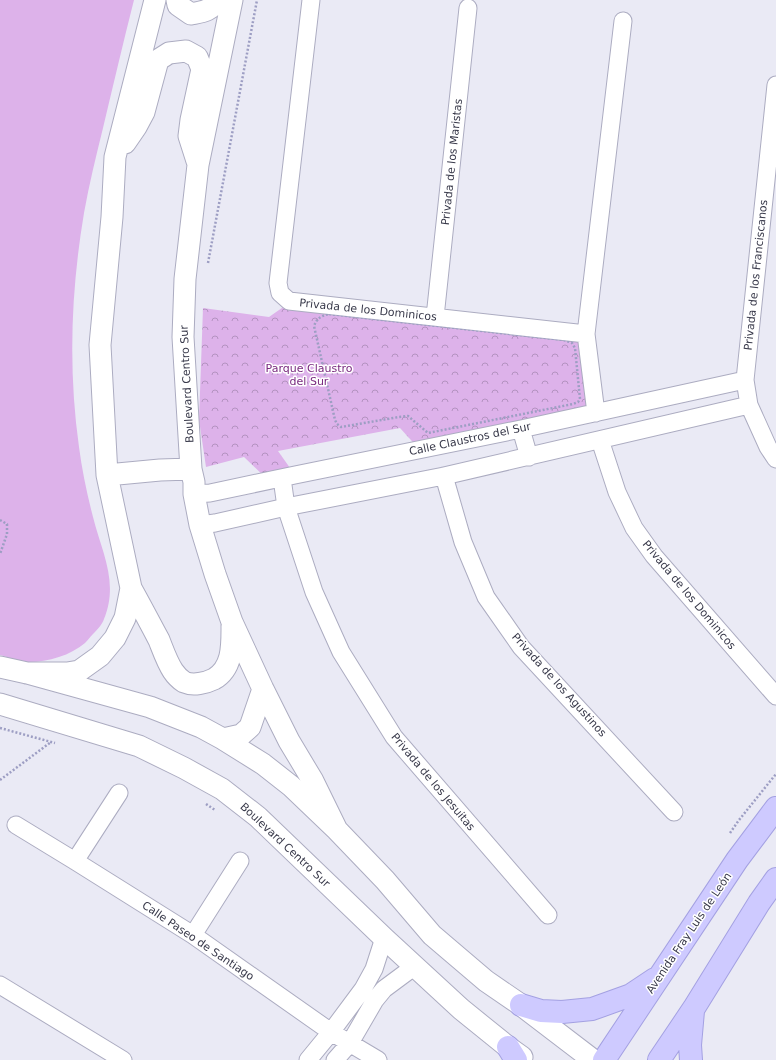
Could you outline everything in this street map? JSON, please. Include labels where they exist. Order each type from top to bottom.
[{"type":"main road","name":"Avenida Fray Luis de León","points":[[604,1060],[737,860],[776,808]]},
{"type":"main road","points":[[659,1060],[694,1008],[759,903],[776,879]]},
{"type":"main road","points":[[521,1005],[541,1011],[562,1012],[592,1009],[630,995],[660,977]]},
{"type":"main road","points":[[691,1060],[690,1045],[694,1008]]},
{"type":"street","points":[[155,0],[115,157],[112,217],[100,345],[107,475],[132,588],[174,671],[184,682],[195,684],[206,682],[216,678],[225,668],[229,661],[232,649],[232,622]]},
{"type":"street","points":[[177,0],[178,5],[191,14],[206,11],[214,4],[215,0]]},
{"type":"street","name":"Boulevard Centro Sur","points":[[232,0],[198,165],[185,279],[183,338],[191,469],[194,482],[194,494],[200,525],[232,622],[263,690],[289,741],[314,781],[337,830]]},
{"type":"street","name":"Privada de los Dominicos","points":[[311,0],[278,283],[280,293],[289,301],[586,334]]},
{"type":"street","name":"Privada de los Maristas","points":[[435,317],[468,8]]},
{"type":"street","points":[[596,413],[586,334],[623,21]]},
{"type":"street","points":[[115,157],[136,127],[144,112],[158,60],[169,53],[186,51],[197,57],[202,69],[189,136],[198,165]]},
{"type":"street","name":"Privada de los Franciscanos","points":[[776,85],[745,380],[749,406],[768,447],[776,459]]},
{"type":"street","name":"Calle Claustros del Sur","points":[[194,494],[210,493],[521,429],[745,380]]},
{"type":"street","points":[[200,525],[444,476],[749,406]]},
{"type":"street","points":[[521,429],[529,457]]},
{"type":"street","name":"Privada de los Dominicos","points":[[600,440],[617,492],[634,528],[654,556],[776,696]]},
{"type":"street","points":[[107,475],[160,470],[191,469]]},
{"type":"street","name":"Privada de los Agustinos","points":[[444,476],[463,542],[486,597],[521,647],[674,812]]},
{"type":"street","name":"Privada de los Jesuitas","points":[[282,478],[286,507],[314,592],[340,652],[394,737],[548,915]]},
{"type":"street","points":[[27,674],[79,671],[100,656],[115,638],[125,618],[132,588]]},
{"type":"street","points":[[0,667],[150,707],[201,727],[263,764],[291,786],[337,830],[385,880],[432,935],[486,981],[521,1005],[593,1060]]},
{"type":"street","points":[[223,739],[241,735],[250,726],[263,690]]},
{"type":"street","name":"Boulevard Centro Sur","points":[[0,704],[140,746],[222,789],[258,817],[384,938],[461,1009],[512,1054],[526,1060]]},
{"type":"street","points":[[76,861],[119,793]]},
{"type":"street","name":"Calle Paseo de Santiago","points":[[16,825],[193,935],[331,1032],[378,1060]]},
{"type":"street","points":[[193,935],[240,861]]},
{"type":"street","points":[[308,1060],[363,989],[378,958],[384,938]]},
{"type":"street","points":[[335,1060],[350,1043],[375,1000],[384,989],[415,966]]},
{"type":"street","points":[[0,985],[123,1060]]},
{"type":"path","points":[[207,270],[257,0]]},
{"type":"path","points":[[329,314],[564,340],[572,343],[574,348],[580,398],[578,402],[428,433],[420,426],[408,416],[341,427],[337,424],[333,413],[314,326],[316,320],[322,315],[329,314]]},
{"type":"path","points":[[0,520],[7,524],[7,534],[0,554]]},
{"type":"path","points":[[0,728],[59,744]]},
{"type":"path","points":[[0,780],[52,742]]},
{"type":"path","points":[[726,839],[739,820],[776,774]]},
{"type":"path","points":[[205,804],[218,812]]},
{"type":"green space","points":[[0,0],[134,0],[86,202],[76,271],[72,330],[73,388],[79,447],[93,517],[108,568],[110,593],[108,605],[101,625],[85,643],[72,652],[57,658],[33,662],[25,662],[0,655]]},
{"type":"green space","name":"Parque Claustro del Sur","points":[[289,303],[586,334],[596,413],[420,450],[400,428],[278,451],[295,475],[269,481],[244,457],[206,467],[199,420],[203,308],[269,317]]}]
